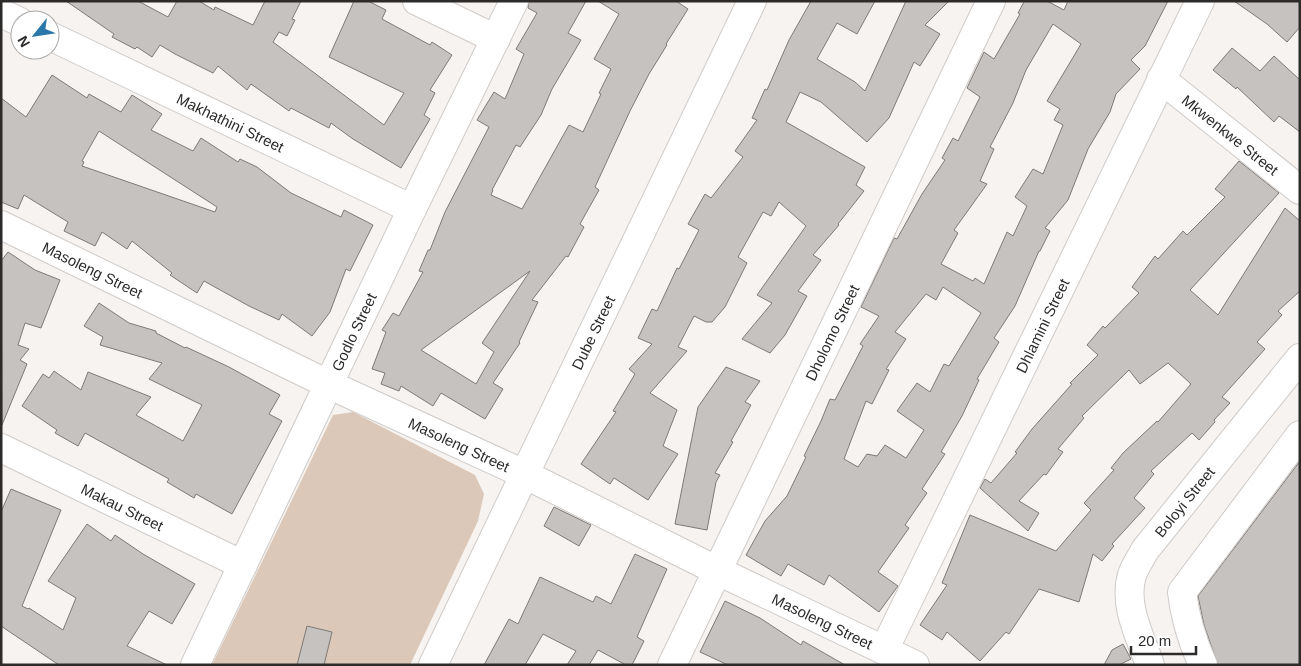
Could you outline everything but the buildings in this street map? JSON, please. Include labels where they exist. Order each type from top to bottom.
[{"type":"street","points":[[417,1],[496,40]]},
{"type":"street","name":"Godlo Street","points":[[194,665],[412,209],[514,1]]},
{"type":"street","name":"Dube Street","points":[[433,665],[752,1]]},
{"type":"street","name":"Dholomo Street","points":[[672,665],[991,1]]},
{"type":"street","name":"Dhlamini Street","points":[[884,650],[1200,1]]},
{"type":"street","name":"Makhathini Street","points":[[60,41],[412,209]]},
{"type":"street","name":"Mkwenkwe Street","points":[[1161,79],[1300,190]]},
{"type":"street","name":"Masoleng Street","points":[[1,225],[328,384],[524,474],[718,571],[915,665]]},
{"type":"street","name":"Boloyi Street","points":[[1150,665],[1130,604],[1129,587],[1133,572],[1145,550],[1300,358]]},
{"type":"street","points":[[1203,665],[1192,642],[1187,625],[1182,592],[1300,435]]},
{"type":"street","name":"Makau Street","points":[[1,448],[243,565]]},
{"type":"shaded area","points":[[353,412],[475,475],[484,494],[478,521],[410,665],[212,665],[333,415]]}]
